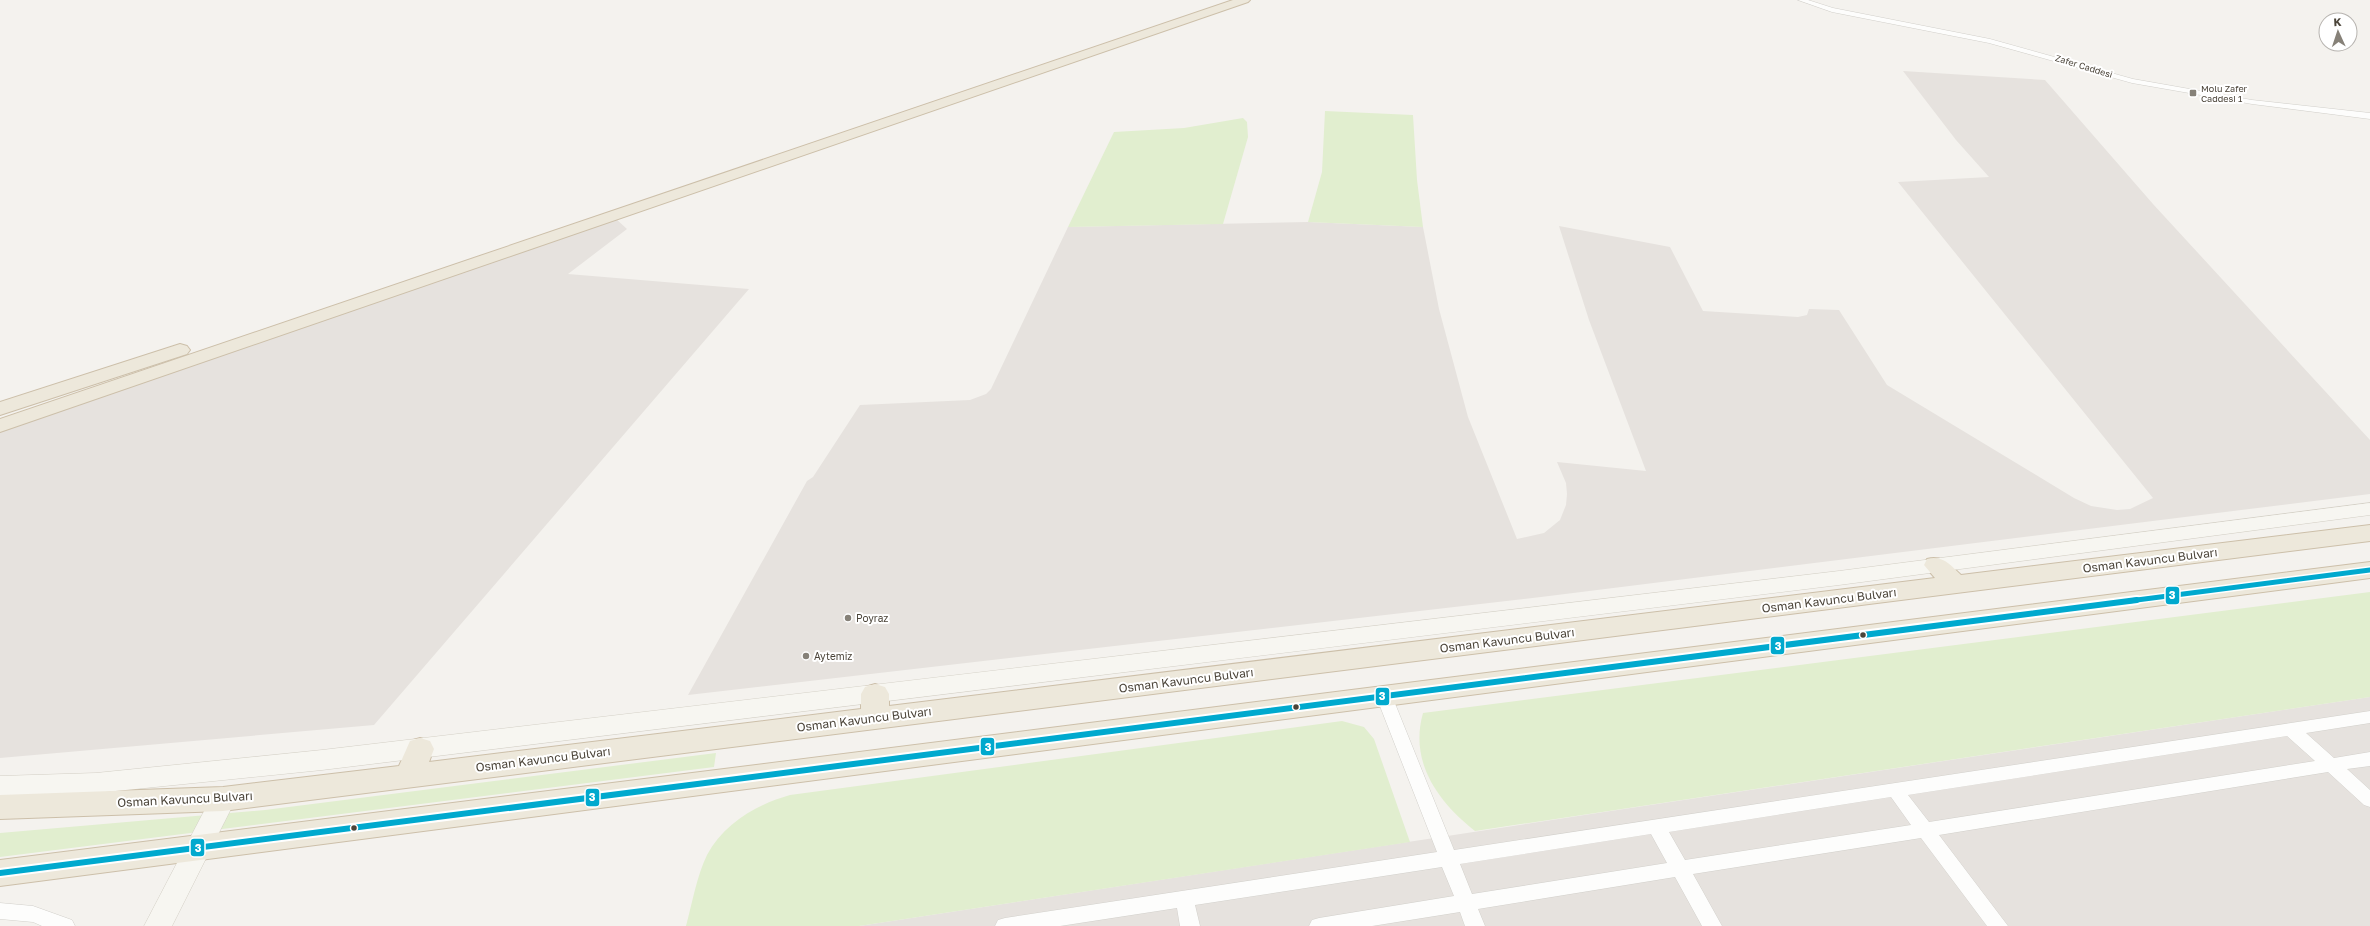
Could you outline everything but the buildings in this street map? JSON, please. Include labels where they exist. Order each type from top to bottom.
[{"type":"highway","points":[[0,409],[386,282],[1222,0]]},
{"type":"highway","points":[[0,426],[1244,0]]},
{"type":"highway","name":"Osman Kavuncu Bulvarı","points":[[0,807],[223,799],[409,776],[875,706],[1955,584],[2370,533]]},
{"type":"highway","points":[[1936,565],[1955,584]]},
{"type":"highway","points":[[0,873],[2370,570]]},
{"type":"highway","points":[[409,776],[420,749]]},
{"type":"street","name":"Zafer Caddesi","points":[[1801,0],[1832,10],[1990,40],[2132,81],[2252,102],[2370,116]]},
{"type":"street","points":[[0,786],[96,783],[420,749],[875,706],[2370,509]]},
{"type":"street","points":[[1384,696],[1475,926]]},
{"type":"street","points":[[1005,926],[2290,728],[2370,717]]},
{"type":"street","points":[[2290,728],[2370,800]]},
{"type":"street","points":[[1319,926],[2370,759]]},
{"type":"street","points":[[1894,789],[1998,926]]},
{"type":"street","points":[[158,926],[200,848],[223,799]]},
{"type":"street","points":[[1656,826],[1712,926]]},
{"type":"street","points":[[1184,899],[1190,926]]},
{"type":"street","points":[[0,911],[33,914],[65,926]]},
{"type":"shaded area","points":[[1903,71],[2045,80],[2153,204],[2370,440],[2370,494],[1541,597],[688,695],[807,481],[813,477],[860,405],[970,400],[986,394],[991,389],[1068,227],[1308,222],[1423,227],[1439,309],[1468,417],[1517,539],[1544,533],[1560,520],[1566,505],[1567,494],[1566,483],[1557,462],[1646,471],[1589,320],[1559,226],[1670,247],[1703,311],[1798,317],[1807,315],[1809,309],[1839,310],[1887,385],[2074,498],[2091,506],[2117,510],[2130,509],[2153,498],[1898,182],[1989,177],[1956,140]]},
{"type":"shaded area","points":[[615,218],[627,229],[568,274],[749,289],[374,725],[0,758],[0,428]]},
{"type":"shaded area","points":[[2370,697],[2370,926],[859,926],[1604,812]]},
{"type":"green space","points":[[1325,111],[1413,115],[1417,180],[1423,227],[1308,222],[1322,172]]},
{"type":"green space","points":[[1243,118],[1247,122],[1248,137],[1223,224],[1068,227],[1114,132],[1184,128]]},
{"type":"green space","points":[[2370,592],[2370,697],[1475,831],[1449,807],[1439,794],[1430,780],[1420,748],[1420,731],[1423,713]]},
{"type":"green space","points":[[1342,721],[1364,727],[1374,739],[1410,842],[859,926],[686,926],[700,871],[714,844],[732,824],[743,816],[766,804],[790,795]]},
{"type":"green space","points":[[716,753],[714,767],[0,857],[0,833],[265,810]]},
{"type":"transit line","name":"3","points":[[0,873],[2370,570]]},
{"type":"place","name":"Molu Zafer Caddesi 1","points":[[2193,93]]},
{"type":"place","name":"Poyraz","points":[[848,618]]},
{"type":"place","name":"Aytemiz","points":[[806,656]]}]
